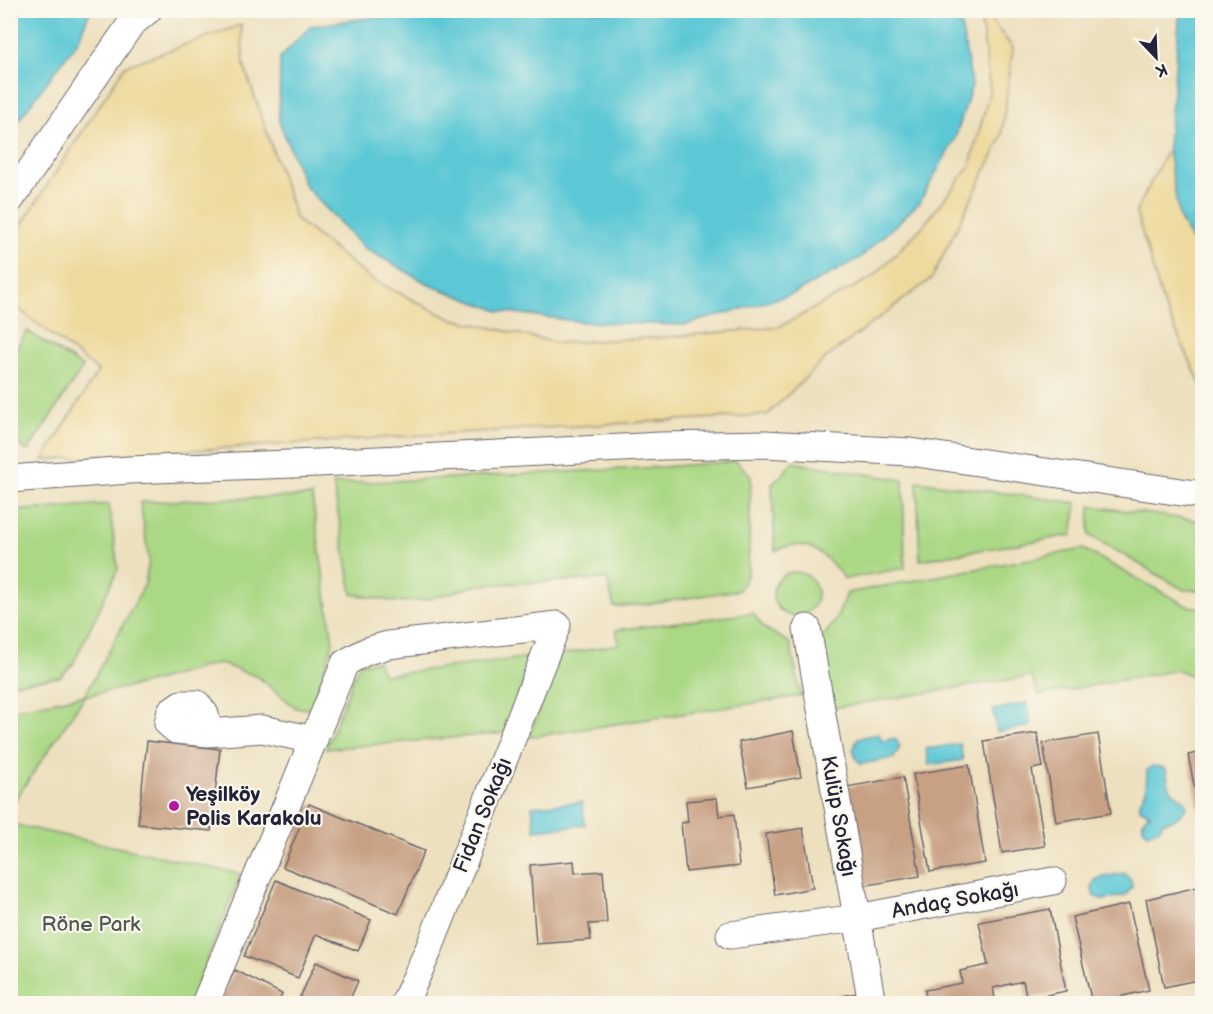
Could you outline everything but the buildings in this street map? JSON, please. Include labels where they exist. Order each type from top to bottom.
[{"type":"street","points":[[10,200],[131,24],[148,10]]},
{"type":"street","points":[[10,479],[129,470],[661,446],[765,444],[910,452],[1203,495]]},
{"type":"street","name":"Fidan Sokağı","points":[[314,740],[345,663],[367,651],[388,645],[557,625],[405,1004]]},
{"type":"street","name":"Kulüp Sokağı","points":[[807,628],[873,1004]]},
{"type":"street","points":[[205,1004],[314,740],[262,729],[208,733]]},
{"type":"street","name":"Andaç Sokağı","points":[[730,935],[857,918],[1053,881]]},
{"type":"green space","points":[[27,331],[83,367],[28,451],[10,439],[11,357]]},
{"type":"green space","points":[[736,461],[751,476],[748,574],[739,590],[614,607],[607,579],[478,585],[425,600],[397,602],[352,594],[333,484],[663,467]]},
{"type":"green space","points":[[792,462],[903,480],[905,568],[845,579],[823,555],[806,546],[786,546],[775,551],[772,484]]},
{"type":"green space","points":[[917,481],[1077,503],[1072,535],[920,560]]},
{"type":"green space","points":[[312,496],[333,643],[312,709],[296,708],[258,677],[218,663],[148,683],[85,696],[11,806],[11,710],[85,695],[145,584],[149,561],[140,502]]},
{"type":"green space","points":[[109,504],[118,569],[73,664],[60,677],[11,684],[11,511]]},
{"type":"green space","points":[[1090,506],[1202,521],[1202,590],[1184,590],[1089,535]]},
{"type":"green space","points":[[1083,549],[1189,607],[1202,607],[1202,675],[1192,676],[1178,670],[1039,695],[1031,676],[833,708],[819,640],[836,618],[847,593]]},
{"type":"green space","points":[[795,572],[811,578],[817,594],[811,610],[795,616],[779,610],[773,594],[779,578]]},
{"type":"green space","points":[[753,613],[764,628],[790,643],[801,696],[529,737],[560,655],[619,644],[616,630]]},
{"type":"green space","points":[[533,657],[504,733],[326,749],[360,664],[377,661],[384,675]]},
{"type":"green space","name":"Röne Park","points":[[11,824],[241,874],[190,1003],[11,1003]]},
{"type":"sand","points":[[980,11],[984,11],[1013,48],[1001,139],[932,278],[826,358],[767,415],[43,460],[98,371],[11,303],[11,241],[125,66],[241,25],[244,65],[296,219],[371,279],[449,318],[558,343],[668,337],[779,327],[873,277],[923,226],[970,166],[990,90]]},
{"type":"sand","points":[[1168,149],[1179,217],[1202,260],[1202,387],[1163,303],[1136,212]]},
{"type":"water","points":[[11,10],[90,11],[78,41],[11,130]]},
{"type":"water","points":[[422,11],[952,11],[961,25],[972,85],[955,139],[919,203],[860,258],[793,294],[685,325],[583,322],[499,311],[432,286],[364,248],[305,186],[279,121],[280,58],[311,26],[419,14]]},
{"type":"water","points":[[1180,11],[1202,11],[1202,260],[1179,217],[1168,149]]},
{"type":"water","points":[[1027,703],[1031,726],[997,732],[993,710]]},
{"type":"water","points":[[879,734],[882,741],[895,738],[900,747],[894,758],[861,764],[853,750],[858,738]]},
{"type":"water","points":[[960,744],[963,760],[929,765],[926,749]]},
{"type":"water","points":[[1152,766],[1166,770],[1171,789],[1184,799],[1187,805],[1178,817],[1163,822],[1157,830],[1148,833],[1143,823],[1150,814],[1140,808],[1140,801],[1146,791],[1147,770]]},
{"type":"water","points":[[582,802],[585,825],[535,830],[532,806]]},
{"type":"water","points":[[1124,873],[1131,880],[1132,887],[1126,895],[1103,900],[1093,895],[1092,886],[1096,879]]},
{"type":"place","name":"Yeşilköy Polis Karakolu","points":[[174,806]]}]
